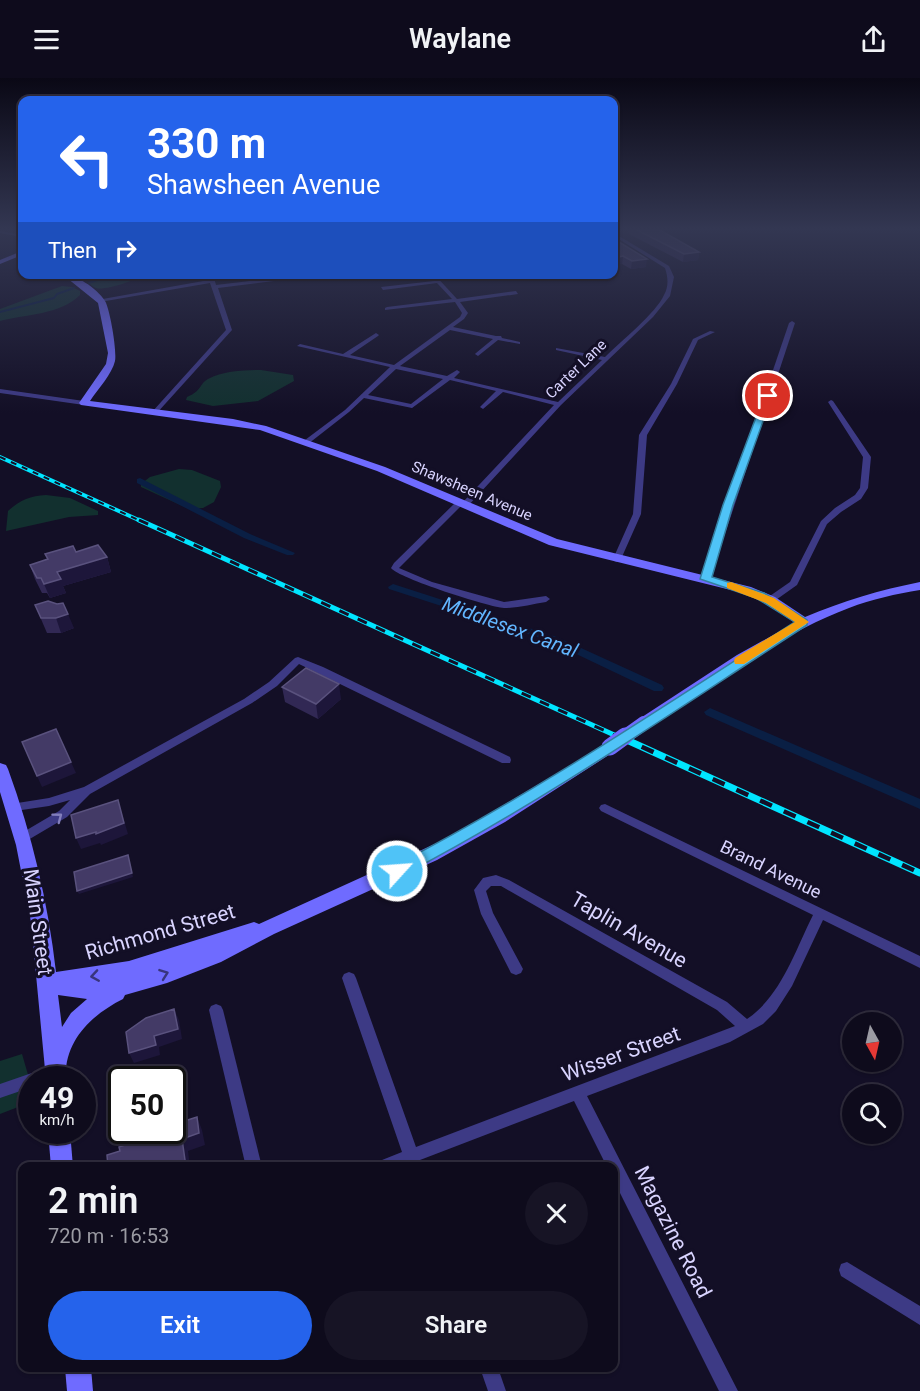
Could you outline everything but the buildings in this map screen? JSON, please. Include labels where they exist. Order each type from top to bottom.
[{"type":"street","points":[[84,403],[112,359],[106,312],[100,300],[87,290]]},
{"type":"street","points":[[100,300],[153,290]]},
{"type":"street","points":[[154,413],[228,331],[228,324],[215,290]]},
{"type":"street","points":[[308,442],[393,368],[450,328],[465,313],[444,290]]},
{"type":"street","name":"Carter Lane","points":[[546,599],[504,605],[429,584],[397,571],[395,568],[662,304],[669,290]]},
{"type":"street","points":[[387,309],[516,293]]},
{"type":"street","points":[[706,579],[728,505],[756,433],[792,323]]},
{"type":"street","points":[[450,328],[518,343]]},
{"type":"street","points":[[617,560],[637,514],[643,435],[674,384],[696,339],[712,332]]},
{"type":"street","points":[[344,356],[376,335]]},
{"type":"street","points":[[478,354],[499,338]]},
{"type":"street","points":[[300,346],[559,404]]},
{"type":"street","points":[[558,349],[606,359]]},
{"type":"street","points":[[363,396],[413,406],[458,372]]},
{"type":"street","points":[[483,406],[501,390]]},
{"type":"street","name":"Shawsheen Avenue","points":[[0,391],[243,423],[308,442],[381,469],[538,537],[617,560],[747,590],[770,600],[803,622]]},
{"type":"street","points":[[770,600],[794,583],[824,523],[858,497],[864,488],[867,457],[831,402]]},
{"type":"street","points":[[803,622],[855,601],[920,586]]},
{"type":"street","name":"Richmond Street","points":[[48,982],[65,991],[77,992],[103,991],[140,983],[232,948],[272,926],[362,888],[433,854],[506,812],[803,622]]},
{"type":"street","points":[[15,807],[48,802],[88,790],[255,697],[273,684],[298,660],[506,760]]},
{"type":"street","name":"Main Street","points":[[0,769],[24,837],[40,916],[54,1066]]},
{"type":"street","points":[[24,837],[63,814],[88,790]]},
{"type":"street","name":"Brand Avenue","points":[[605,808],[920,962]]},
{"type":"street","name":"Taplin Avenue","points":[[516,969],[483,902],[480,890],[487,881],[496,880],[505,883],[578,923],[722,1006],[746,1027]]},
{"type":"street","name":"Wisser Street","points":[[413,1161],[577,1093],[746,1027],[762,1016],[775,1002],[820,913]]},
{"type":"street","name":"Richmond Street","points":[[48,982],[129,969],[226,937],[272,926]]},
{"type":"street","points":[[349,978],[413,1161]]},
{"type":"street","points":[[58,1066],[66,1035],[83,1013],[109,996],[140,983]]},
{"type":"street","points":[[216,1010],[253,1162]]},
{"type":"street","points":[[0,1091],[18,1086]]},
{"type":"street","name":"Magazine Road","points":[[577,1093],[612,1162]]},
{"type":"street","points":[[60,1144],[62,1162]]},
{"type":"street","name":"Magazine Road","points":[[618,1173],[729,1391]]},
{"type":"street","points":[[847,1270],[920,1316]]},
{"type":"street","points":[[78,1372],[80,1391]]},
{"type":"street","points":[[490,1372],[497,1391]]},
{"type":"green space","points":[[50,290],[80,291],[80,295],[72,302],[42,313],[0,321],[0,309]]},
{"type":"green space","points":[[261,370],[293,375],[294,381],[258,401],[213,406],[186,400],[205,381],[214,376]]},
{"type":"green space","points":[[179,469],[192,470],[220,481],[221,487],[214,502],[203,508],[189,509],[141,487],[141,484],[150,477]]},
{"type":"green space","points":[[46,495],[70,498],[98,511],[98,515],[69,517],[6,531],[8,511],[26,499]]},
{"type":"green space","points":[[22,1054],[25,1066],[18,1066],[18,1107],[0,1114],[0,1061]]},
{"type":"waterway","points":[[0,312],[54,298],[57,294],[68,290]]},
{"type":"waterway","name":"Middlesex Canal","points":[[140,481],[247,536],[290,553]]},
{"type":"waterway","name":"Middlesex Canal","points":[[393,587],[553,639],[658,688]]},
{"type":"waterway","name":"Middlesex Canal","points":[[710,712],[920,804]]},
{"type":"railway","points":[[0,457],[143,522]]},
{"type":"railway","points":[[139,520],[621,738]]},
{"type":"railway","points":[[618,736],[920,873]]},
{"type":"slow traffic","points":[[731,585],[770,600],[803,622],[740,661]]},
{"type":"route","points":[[397,871],[433,854],[526,801],[803,622],[760,595],[706,579],[728,505],[768,396]]}]
